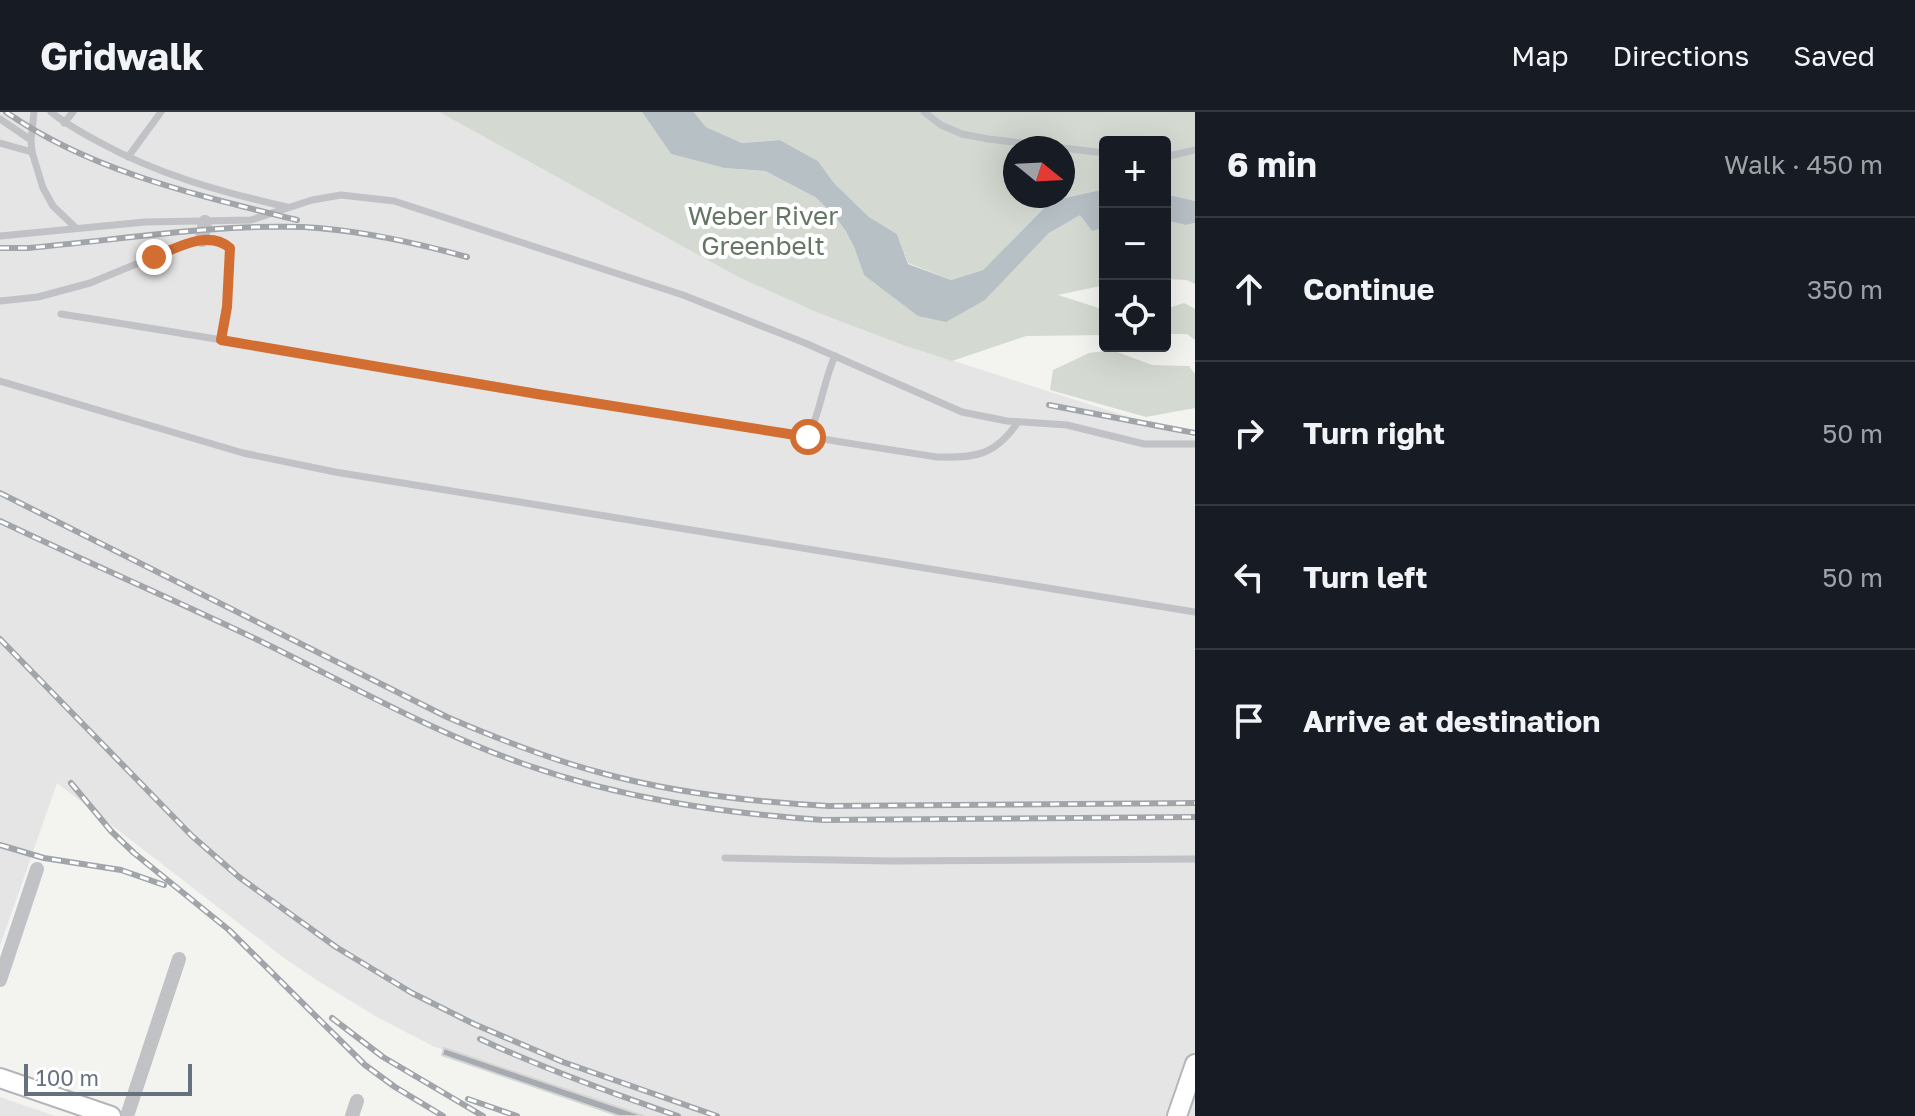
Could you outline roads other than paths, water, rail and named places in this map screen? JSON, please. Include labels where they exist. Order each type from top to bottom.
[{"type":"main road","points":[[1177,1116],[1195,1064]]},
{"type":"main road","points":[[0,1078],[99,1114]]},
{"type":"street","points":[[202,240],[205,222]]},
{"type":"street","points":[[0,980],[37,869]]},
{"type":"street","points":[[127,1116],[179,959]]},
{"type":"lane","points":[[34,112],[32,152],[43,188],[53,206],[76,228]]},
{"type":"lane","points":[[51,112],[64,123],[128,157],[185,181],[289,207]]},
{"type":"lane","points":[[64,123],[73,112]]},
{"type":"lane","points":[[128,157],[161,112]]},
{"type":"lane","points":[[924,112],[941,125],[962,134],[1099,152]]},
{"type":"lane","points":[[0,119],[31,140]]},
{"type":"lane","points":[[0,143],[32,152]]},
{"type":"lane","points":[[1171,156],[1195,150]]},
{"type":"lane","points":[[0,236],[145,222],[251,220],[312,200],[341,195],[394,201],[683,295],[835,356],[962,412],[1018,422],[1067,425],[1144,444],[1195,444]]},
{"type":"lane","points":[[0,301],[38,297],[90,283],[185,244],[202,240],[223,242],[230,248],[227,307],[221,340]]},
{"type":"lane","points":[[61,314],[937,457],[966,458],[991,451],[1008,437],[1018,422]]},
{"type":"lane","points":[[808,437],[835,356]]},
{"type":"lane","points":[[0,381],[243,453],[335,472],[1195,612]]},
{"type":"lane","points":[[725,858],[892,861],[1195,859]]},
{"type":"railway","points":[[6,112],[39,133],[110,166],[184,191],[297,220]]},
{"type":"railway","points":[[0,248],[28,248],[200,230],[304,227],[386,238],[467,257]]},
{"type":"railway","points":[[1049,405],[1195,433]]},
{"type":"railway","points":[[0,493],[447,717],[521,747],[598,772],[655,786],[712,795],[829,806],[1195,803]]},
{"type":"railway","points":[[0,521],[226,625],[454,736],[521,763],[595,786],[708,808],[823,820],[1195,817]]},
{"type":"railway","points":[[0,639],[192,836],[239,877],[336,947],[412,993],[474,1024],[563,1062],[717,1116]]},
{"type":"railway","points":[[71,783],[111,831],[229,930],[365,1065],[443,1116]]},
{"type":"railway","points":[[0,845],[44,858],[121,870],[164,885]]},
{"type":"railway","points":[[332,1018],[383,1057],[483,1116]]},
{"type":"railway","points":[[480,1039],[578,1080],[678,1116]]},
{"type":"railway","points":[[468,1099],[517,1116]]},
{"type":"park label","name":"Weber River Greenbelt","points":[[763,231]]}]
